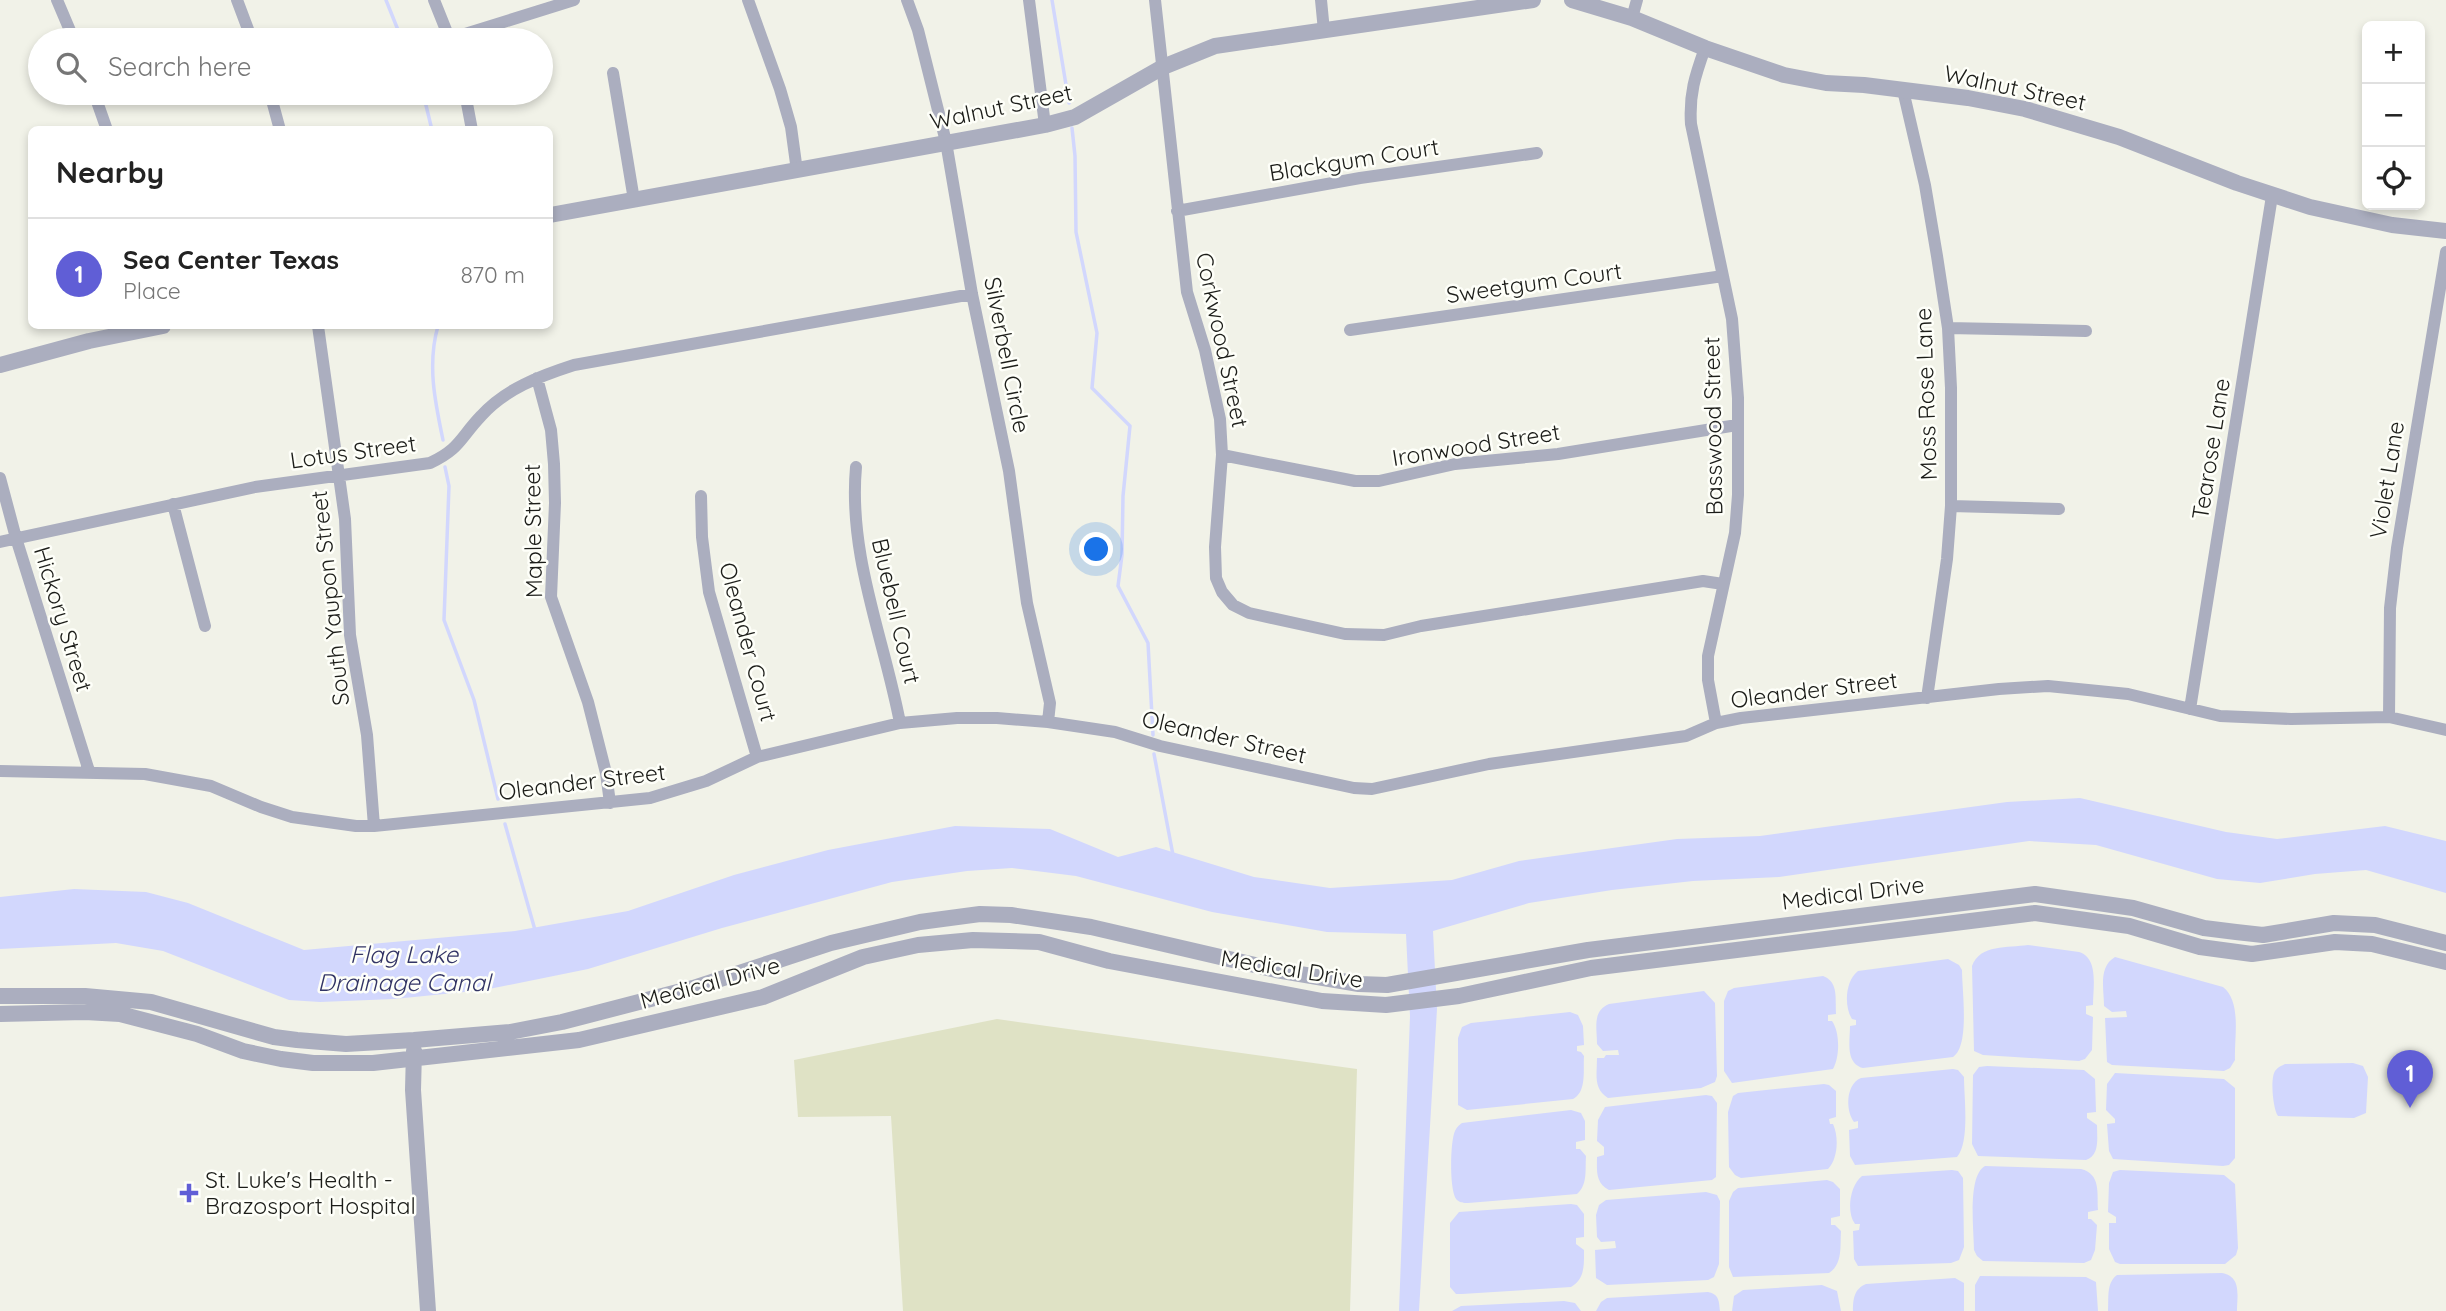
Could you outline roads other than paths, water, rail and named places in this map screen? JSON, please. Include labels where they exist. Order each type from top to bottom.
[{"type":"street","points":[[57,0],[69,28]]},
{"type":"street","points":[[237,0],[248,28]]},
{"type":"street","points":[[435,0],[446,28]]},
{"type":"street","points":[[485,28],[574,0]]},
{"type":"street","points":[[748,0],[787,114],[797,171]]},
{"type":"street","name":"Silverbell Circle","points":[[907,0],[918,30],[946,142],[972,294],[1009,471],[1027,603],[1050,703],[1048,722]]},
{"type":"street","points":[[1029,0],[1045,125]]},
{"type":"street","name":"Corkwood Street","points":[[1154,0],[1187,292],[1212,377],[1220,419],[1222,455],[1215,547],[1216,578],[1222,592],[1233,605],[1249,613],[1345,634],[1384,635],[1421,626],[1703,581],[1723,584]]},
{"type":"street","points":[[1321,0],[1324,31]]},
{"type":"street","name":"Walnut Street","points":[[553,214],[1045,125],[1075,117],[1163,67],[1215,46],[1477,5],[1533,0]]},
{"type":"street","name":"Walnut Street","points":[[1572,0],[1632,18],[1705,48],[1783,75],[1826,83],[1968,98],[2025,109],[2163,153],[2272,196],[2392,225],[2446,230]]},
{"type":"street","points":[[1632,18],[1636,0]]},
{"type":"street","name":"Basswood Street","points":[[1705,48],[1693,81],[1691,124],[1732,320],[1738,388],[1738,495],[1735,533],[1708,656],[1716,723]]},
{"type":"street","points":[[613,73],[634,200]]},
{"type":"street","name":"Moss Rose Lane","points":[[1903,90],[1925,185],[1948,328],[1952,435],[1951,506],[1945,572],[1927,698]]},
{"type":"street","points":[[98,105],[106,126]]},
{"type":"street","points":[[273,105],[279,126]]},
{"type":"street","points":[[467,105],[471,126]]},
{"type":"street","name":"Blackgum Court","points":[[1177,211],[1360,178],[1537,153]]},
{"type":"street","name":"Tearose Lane","points":[[2190,709],[2272,196]]},
{"type":"street","name":"Violet Lane","points":[[2389,717],[2390,608],[2446,252]]},
{"type":"street","name":"Sweetgum Court","points":[[1350,330],[1723,276]]},
{"type":"street","name":"Lotus Street","points":[[0,542],[255,487],[430,463],[455,450],[481,415],[506,393],[537,378],[575,365],[972,294]]},
{"type":"street","points":[[1948,328],[2086,331]]},
{"type":"street","points":[[0,365],[143,329]]},
{"type":"street","name":"South Yaupon Street","points":[[318,329],[345,519],[351,635],[367,735],[374,826]]},
{"type":"street","name":"Maple Street","points":[[537,378],[551,430],[554,464],[555,523],[551,597],[588,702],[606,773],[610,803]]},
{"type":"street","name":"Ironwood Street","points":[[1222,455],[1355,481],[1379,481],[1455,464],[1558,454],[1737,425]]},
{"type":"street","name":"Bluebell Court","points":[[856,467],[854,485],[858,549],[900,723]]},
{"type":"street","name":"Hickory Street","points":[[0,478],[16,538],[89,771]]},
{"type":"street","name":"Oleander Court","points":[[701,495],[702,537],[709,592],[757,757]]},
{"type":"street","points":[[173,504],[205,626]]},
{"type":"street","points":[[1951,506],[2059,509]]},
{"type":"street","name":"Oleander Street","points":[[0,771],[89,771],[184,779],[230,792],[261,807],[292,817],[374,826],[650,798],[688,788],[757,757],[900,723],[957,718],[1048,722],[1115,732],[1160,746],[1354,788],[1372,789],[1489,764],[1686,736],[1716,723],[1741,718],[1999,689],[2048,687],[2128,694],[2220,716],[2256,719],[2389,717],[2446,730]]},
{"type":"street","name":"Medical Drive","points":[[0,996],[85,996],[151,1002],[274,1037],[346,1044],[510,1032],[562,1022],[693,988],[831,943],[919,922],[980,914],[1011,915],[1090,927],[1276,970],[1359,984],[1396,984],[1588,950],[2035,894],[2133,908],[2204,928],[2249,934],[2263,935],[2334,923],[2375,925],[2446,943]]},
{"type":"street","name":"Medical Drive","points":[[0,1014],[120,1014],[197,1034],[243,1051],[313,1063],[373,1063],[579,1040],[763,997],[863,957],[918,945],[973,940],[1039,942],[1109,961],[1322,1001],[1399,1004],[1465,995],[1591,968],[2035,913],[2129,926],[2200,947],[2252,954],[2334,942],[2372,944],[2446,962]]},
{"type":"street","points":[[2249,934],[2252,954]]},
{"type":"street","points":[[2422,957],[2427,939]]},
{"type":"street","points":[[1460,974],[1465,995]]},
{"type":"street","points":[[414,1040],[428,1311]]},
{"type":"water","name":"Flag Lake Drainage Canal","points":[[2080,798],[2226,832],[2277,839],[2385,826],[2446,841],[2446,893],[2366,870],[2315,874],[2260,883],[2217,879],[2096,845],[2029,841],[1779,877],[1693,881],[1612,890],[1529,903],[1433,931],[1437,1009],[1419,1311],[1399,1311],[1410,1016],[1406,934],[1327,932],[1212,912],[1076,876],[1012,868],[967,871],[892,882],[722,928],[588,969],[484,990],[394,999],[320,1002],[289,1000],[163,951],[116,943],[0,949],[0,897],[74,889],[146,892],[188,903],[304,950],[515,931],[628,911],[734,875],[828,850],[955,826],[1050,829],[1118,857],[1156,847],[1254,877],[1330,888],[1452,880],[1519,861],[1677,839],[1760,836],[2007,802]]},
{"type":"water","points":[[2028,945],[2079,952],[2090,960],[2094,974],[2093,1005],[2086,1006],[2086,1014],[2093,1017],[2092,1050],[2085,1059],[2079,1061],[1983,1055],[1974,1051],[1972,966],[1981,954],[1988,950]]},
{"type":"water","points":[[2115,957],[2223,987],[2233,1002],[2236,1021],[2235,1060],[2230,1068],[2224,1071],[2112,1065],[2107,1062],[2105,1018],[2127,1017],[2126,1011],[2112,1012],[2104,1006],[2104,972]]},
{"type":"water","points":[[1948,959],[1962,970],[1964,1004],[1962,1042],[1953,1057],[1863,1068],[1857,1065],[1851,1056],[1849,1045],[1850,1026],[1856,1025],[1856,1020],[1849,1014],[1847,1001],[1848,987],[1854,975],[1858,971]]},
{"type":"water","points":[[1823,976],[1832,982],[1835,992],[1836,1014],[1828,1015],[1828,1021],[1832,1021],[1835,1026],[1838,1038],[1837,1058],[1833,1069],[1732,1083],[1724,1071],[1724,1001],[1728,991]]},
{"type":"water","points":[[1704,991],[1715,1003],[1715,1082],[1701,1088],[1608,1098],[1603,1094],[1597,1081],[1597,1058],[1619,1055],[1618,1050],[1603,1051],[1597,1044],[1600,1011],[1609,1004]]},
{"type":"water","points":[[1570,1012],[1578,1015],[1583,1026],[1584,1045],[1577,1046],[1577,1051],[1584,1056],[1583,1080],[1577,1096],[1573,1099],[1467,1110],[1458,1105],[1458,1038],[1462,1027],[1471,1023]]},
{"type":"water","points":[[2353,1063],[2363,1066],[2368,1077],[2366,1113],[2354,1118],[2278,1116],[2273,1080],[2275,1071],[2285,1064]]},
{"type":"water","points":[[1979,1067],[2084,1070],[2095,1079],[2096,1112],[2087,1113],[2087,1118],[2097,1125],[2097,1146],[2094,1154],[2086,1160],[1978,1156],[1972,1144],[1973,1075]]},
{"type":"water","points":[[1958,1070],[1964,1077],[1965,1130],[1964,1141],[1957,1157],[1855,1165],[1850,1156],[1849,1130],[1858,1128],[1858,1121],[1854,1122],[1851,1117],[1848,1098],[1856,1081],[1861,1078]]},
{"type":"water","points":[[2115,1073],[2224,1079],[2235,1088],[2235,1158],[2229,1165],[2223,1166],[2113,1159],[2109,1151],[2107,1124],[2115,1123],[2115,1119],[2106,1110],[2107,1084]]},
{"type":"water","points":[[1824,1084],[1836,1091],[1836,1117],[1829,1119],[1835,1129],[1837,1148],[1828,1169],[1741,1178],[1735,1175],[1729,1167],[1728,1112],[1733,1096],[1738,1093]]},
{"type":"water","points":[[1712,1096],[1717,1103],[1716,1177],[1712,1180],[1609,1190],[1601,1184],[1597,1157],[1604,1155],[1604,1147],[1597,1141],[1598,1120],[1605,1107]]},
{"type":"water","points":[[1571,1110],[1581,1113],[1585,1121],[1585,1140],[1576,1142],[1576,1149],[1580,1149],[1586,1156],[1584,1181],[1577,1194],[1468,1203],[1457,1200],[1453,1188],[1451,1155],[1456,1128],[1462,1123]]},
{"type":"water","points":[[1985,1166],[2081,1169],[2092,1175],[2097,1185],[2098,1210],[2088,1212],[2088,1219],[2097,1225],[2095,1250],[2091,1260],[2084,1263],[1983,1261],[1977,1256],[1974,1250],[1974,1192],[1979,1172]]},
{"type":"water","points":[[2120,1170],[2224,1175],[2235,1184],[2236,1255],[2225,1264],[2115,1262],[2109,1249],[2109,1223],[2116,1223],[2116,1217],[2108,1212],[2109,1183],[2113,1172]]},
{"type":"water","points":[[1958,1171],[1963,1178],[1964,1247],[1959,1260],[1951,1263],[1858,1266],[1854,1259],[1853,1231],[1859,1230],[1860,1224],[1855,1224],[1852,1219],[1850,1206],[1852,1192],[1858,1180],[1862,1176]]},
{"type":"water","points":[[1827,1180],[1840,1189],[1840,1216],[1831,1218],[1831,1225],[1841,1231],[1837,1265],[1829,1273],[1733,1277],[1729,1267],[1729,1201],[1733,1192],[1738,1188]]},
{"type":"water","points":[[1706,1192],[1717,1195],[1720,1201],[1719,1264],[1714,1277],[1708,1280],[1607,1285],[1596,1278],[1595,1250],[1616,1248],[1615,1241],[1601,1242],[1597,1237],[1596,1215],[1599,1205],[1606,1200]]},
{"type":"water","points":[[1577,1205],[1584,1214],[1584,1237],[1576,1238],[1576,1244],[1584,1250],[1584,1266],[1576,1284],[1571,1287],[1456,1294],[1450,1287],[1450,1223],[1459,1212]]},
{"type":"water","points":[[2222,1273],[2233,1278],[2236,1283],[2237,1311],[2108,1311],[2110,1286],[2117,1275]]},
{"type":"water","points":[[1980,1276],[2086,1277],[2096,1282],[2098,1311],[1975,1311],[1975,1285]]},
{"type":"water","points":[[1955,1278],[1964,1283],[1964,1311],[1853,1311],[1855,1295],[1866,1284]]},
{"type":"water","points":[[1822,1285],[1837,1291],[1841,1311],[1732,1311],[1734,1296],[1743,1290]]},
{"type":"water","points":[[1708,1292],[1716,1296],[1720,1311],[1596,1311],[1607,1298]]},
{"type":"water","points":[[1564,1301],[1575,1303],[1581,1311],[1452,1311],[1461,1306]]},
{"type":"waterway","points":[[386,0],[397,28]]},
{"type":"waterway","points":[[1052,0],[1069,103]]},
{"type":"waterway","points":[[426,105],[431,126]]},
{"type":"waterway","points":[[1072,128],[1076,232],[1097,333],[1092,388],[1130,426],[1118,586],[1148,643],[1153,735]]},
{"type":"waterway","points":[[437,329],[433,369],[443,440]]},
{"type":"waterway","points":[[445,467],[449,486],[444,620],[474,700],[498,799]]},
{"type":"waterway","points":[[1154,754],[1173,855]]},
{"type":"waterway","points":[[505,824],[535,930]]},
{"type":"place","name":"Sea Center Texas","points":[[2410,1108]]},
{"type":"place","name":"St. Luke's Health - Brazosport Hospital","points":[[189,1193]]}]
